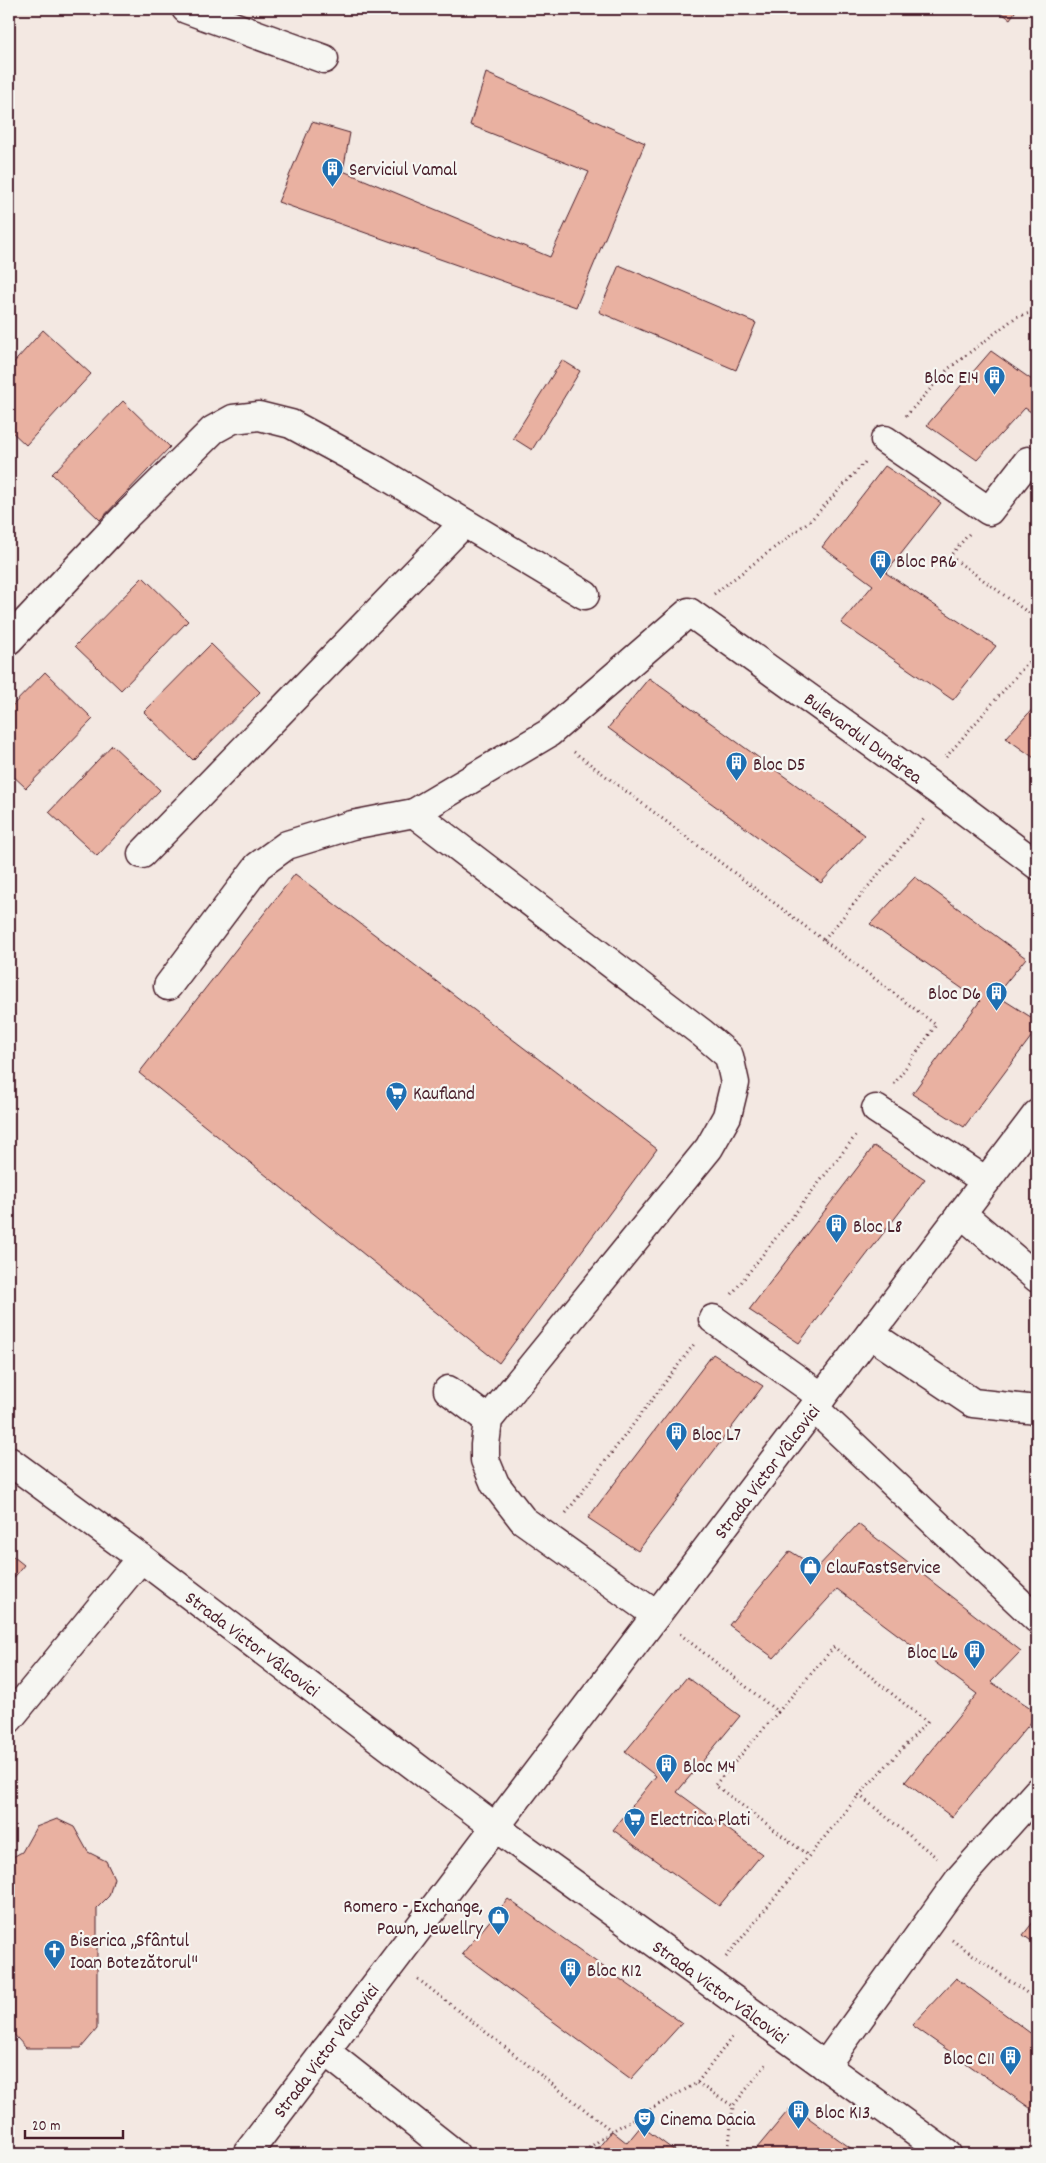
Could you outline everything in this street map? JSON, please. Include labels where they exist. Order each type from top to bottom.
[{"type":"street","points":[[186,9],[324,59]]},
{"type":"street","points":[[9,640],[126,516],[206,436],[233,419],[258,416],[291,424],[378,471],[585,595]]},
{"type":"street","points":[[885,440],[989,511],[1028,460],[1037,467]]},
{"type":"street","points":[[142,854],[464,523]]},
{"type":"street","name":"Bulevardul Dunărea","points":[[414,813],[549,733],[689,612],[935,788],[1037,865]]},
{"type":"street","points":[[168,986],[258,866],[287,845],[352,825],[414,813],[702,1033],[729,1056],[735,1083],[727,1116],[709,1148],[488,1420],[484,1445],[485,1460],[495,1484],[523,1520],[656,1615]]},
{"type":"street","points":[[876,1110],[986,1182]]},
{"type":"street","name":"Strada Victor Vâlcovici","points":[[247,2154],[1037,1114]]},
{"type":"street","points":[[962,1213],[1037,1278]]},
{"type":"street","points":[[713,1320],[818,1403],[1037,1619]]},
{"type":"street","points":[[870,1334],[973,1403],[1037,1410]]},
{"type":"street","points":[[448,1390],[488,1420]]},
{"type":"street","name":"Strada Victor Vâlcovici","points":[[9,1461],[141,1558],[495,1827],[947,2154]]},
{"type":"street","points":[[9,1719],[141,1558]]},
{"type":"street","points":[[825,2066],[961,1877],[1037,1792]]},
{"type":"street","points":[[325,2052],[455,2154]]},
{"type":"path","points":[[989,511],[950,556],[1037,619]]},
{"type":"path","points":[[824,940],[1037,652]]},
{"type":"path","points":[[656,1615],[778,1712]]},
{"type":"path","points":[[707,1981],[859,1795],[927,1722],[834,1647],[715,1785],[809,1856]]},
{"type":"path","points":[[859,1795],[961,1877]]},
{"type":"path","points":[[928,1923],[1037,2000]]},
{"type":"path","points":[[394,1960],[612,2131]]},
{"type":"path","points":[[581,2154],[612,2131],[698,2083],[751,2012]]},
{"type":"path","points":[[728,2154],[733,2106],[788,2038]]},
{"type":"path","points":[[698,2083],[733,2106]]},
{"type":"building","points":[[996,9],[1017,9],[1010,19]]},
{"type":"building","name":"Serviciul Vamal","points":[[486,73],[645,143],[576,307],[278,202],[312,122],[350,133],[343,171],[550,257],[589,172],[470,125]]},
{"type":"building","points":[[619,265],[756,323],[736,370],[599,312]]},
{"type":"building","points":[[43,330],[91,374],[26,445],[9,429],[9,368]]},
{"type":"building","name":"Bloc E14","points":[[991,351],[1035,382],[1037,379],[1037,416],[1025,408],[977,460],[927,425]]},
{"type":"building","points":[[562,360],[580,371],[532,450],[513,438]]},
{"type":"building","points":[[123,401],[170,447],[100,520],[52,474]]},
{"type":"building","name":"Bloc PR6","points":[[885,466],[941,503],[886,573],[996,646],[953,700],[841,623],[873,585],[822,547]]},
{"type":"building","points":[[143,577],[188,621],[121,690],[75,646]]},
{"type":"building","points":[[211,644],[260,692],[193,760],[144,712]]},
{"type":"building","points":[[45,672],[93,719],[26,788],[9,772],[9,709]]},
{"type":"building","name":"Bloc D5","points":[[649,678],[865,835],[821,883],[608,728]]},
{"type":"building","points":[[1037,704],[1037,760],[1006,738]]},
{"type":"building","points":[[112,745],[160,790],[97,856],[49,812]]},
{"type":"building","name":"Kaufland","points":[[295,874],[657,1149],[499,1363],[139,1073]]},
{"type":"building","name":"Bloc D6","points":[[915,877],[1026,958],[996,995],[1037,1021],[1037,1029],[964,1127],[912,1094],[980,1001],[870,924]]},
{"type":"building","name":"Bloc L8","points":[[874,1146],[925,1179],[799,1343],[749,1310]]},
{"type":"building","name":"Bloc L7","points":[[713,1354],[763,1386],[638,1551],[588,1518]]},
{"type":"building","name":"Bloc L6","points":[[858,1524],[1021,1651],[991,1682],[1037,1712],[1037,1715],[952,1817],[905,1782],[977,1694],[837,1589],[774,1658],[729,1625],[790,1551],[817,1568]]},
{"type":"building","points":[[9,1553],[24,1565],[9,1584]]},
{"type":"building","name":"Bloc M4","points":[[687,1677],[740,1716],[677,1792],[762,1854],[719,1906],[613,1830],[656,1776],[625,1752]]},
{"type":"building","name":"Biserica „Sfântul Ioan Botezătorul\"","points":[[57,1819],[74,1827],[88,1852],[106,1861],[114,1878],[109,1896],[97,1908],[97,2029],[81,2048],[26,2048],[9,2029],[11,1908],[9,1905],[9,1859],[22,1852],[36,1827]]},
{"type":"building","name":"Bloc K12","points":[[508,1899],[682,2023],[631,2079],[462,1954]]},
{"type":"building","points":[[1037,1917],[1037,1945],[1023,1935]]},
{"type":"building","name":"Bloc C11","points":[[956,1978],[1037,2038],[1037,2113],[912,2025]]},
{"type":"building","name":"Bloc K13","points":[[792,2106],[859,2154],[752,2154]]},
{"type":"building","name":"Cinema Dacia","points":[[641,2126],[679,2154],[593,2154],[612,2131],[627,2143]]},
{"type":"tram line","points":[[9,2145],[21,2154]]},
{"type":"place","name":"Serviciul Vamal","points":[[333,187]]},
{"type":"place","name":"Bloc E14","points":[[995,395]]},
{"type":"place","name":"Bloc PR6","points":[[880,579]]},
{"type":"place","name":"Bloc D5","points":[[737,782]]},
{"type":"place","name":"Bloc D6","points":[[997,1011]]},
{"type":"place","name":"Kaufland","points":[[397,1111]]},
{"type":"place","name":"Bloc L8","points":[[837,1244]]},
{"type":"place","name":"Bloc L7","points":[[676,1452]]},
{"type":"place","name":"ClauFastService","points":[[810,1585]]},
{"type":"place","name":"Bloc L6","points":[[974,1670]]},
{"type":"place","name":"Bloc M4","points":[[667,1784]]},
{"type":"place","name":"Electrica Plati","points":[[634,1837]]},
{"type":"place","name":"Romero - Exchange, Pawn, Jewellry","points":[[499,1935]]},
{"type":"place","name":"Biserica „Sfântul Ioan Botezătorul\"","points":[[54,1969]]},
{"type":"place","name":"Bloc K12","points":[[571,1988]]},
{"type":"place","name":"Bloc C11","points":[[1011,2076]]},
{"type":"place","name":"Bloc K13","points":[[799,2130]]},
{"type":"place","name":"Cinema Dacia","points":[[644,2137]]}]
